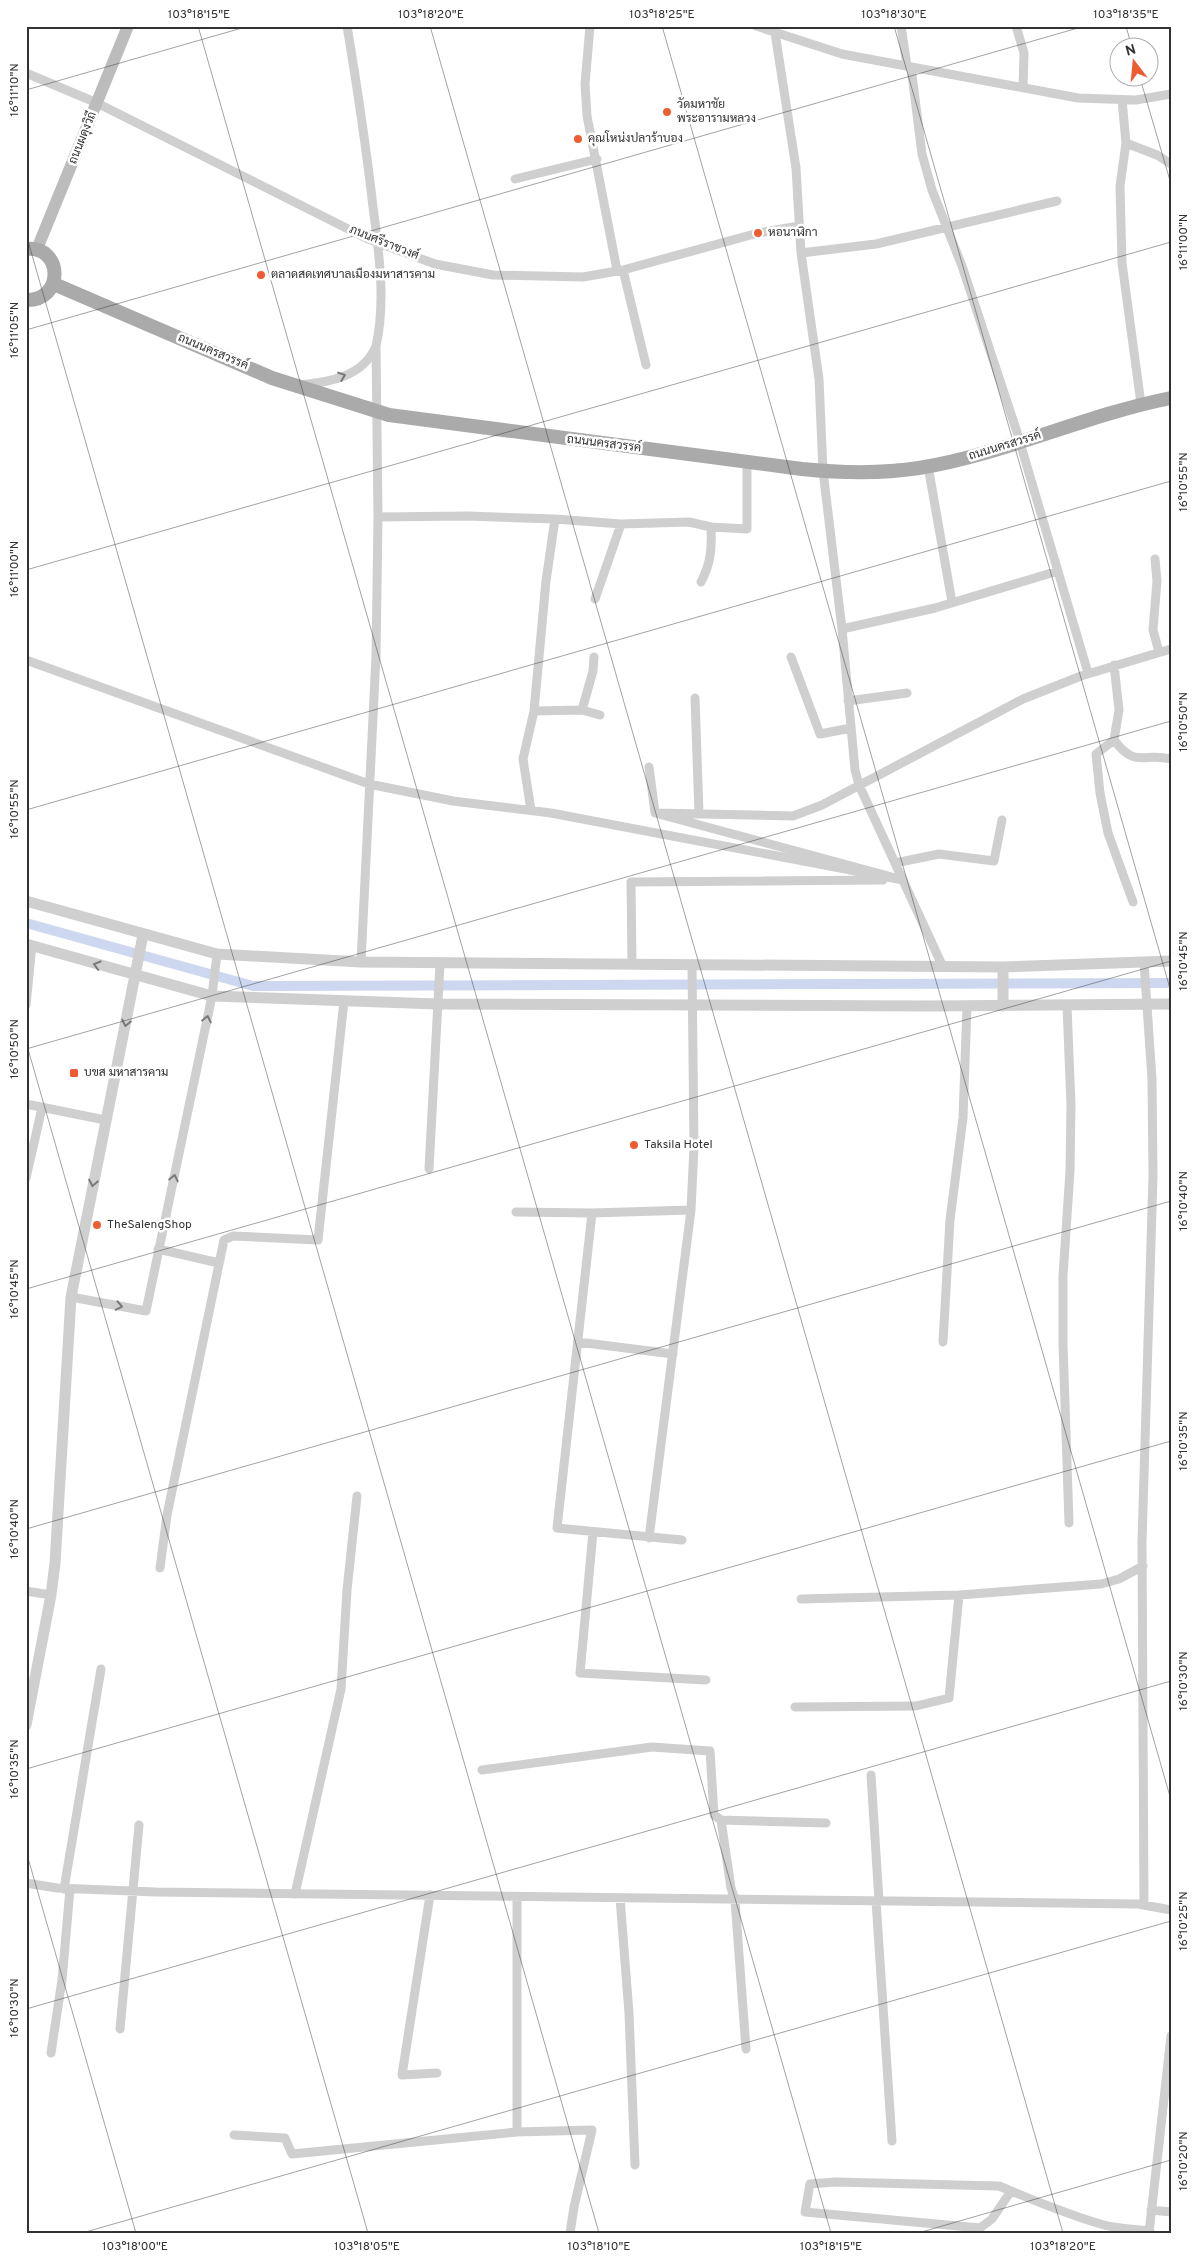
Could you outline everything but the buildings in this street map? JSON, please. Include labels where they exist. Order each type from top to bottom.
[{"type":"main road","name":"ถนนผดุงวิถี","points":[[32,249],[97,103],[128,26]]},
{"type":"main road","points":[[29,303],[49,291],[54,284],[54,267],[50,259],[32,249]]},
{"type":"main road","name":"ถนนนครสวรรค์","points":[[54,284],[272,378],[376,412],[421,421],[823,471],[870,472],[928,466],[981,454],[1141,404],[1171,398]]},
{"type":"street","points":[[347,26],[360,101],[378,242],[380,328],[376,346],[378,517],[376,656],[361,962]]},
{"type":"street","points":[[590,26],[585,84],[587,116],[620,270],[646,365]]},
{"type":"street","points":[[756,26],[779,31],[842,54],[1078,98],[1136,100],[1171,94]]},
{"type":"street","points":[[901,26],[922,154],[932,190],[962,266],[1020,441],[1088,673]]},
{"type":"street","points":[[1016,26],[1024,53],[1023,88]]},
{"type":"street","points":[[779,31],[796,168],[800,253],[819,379],[823,471],[842,629],[855,770],[860,785],[942,965]]},
{"type":"street","name":"ภนนศรีราชวงศ์","points":[[26,73],[97,103],[378,242],[435,264],[493,275],[583,277],[620,270],[758,233],[799,226]]},
{"type":"street","points":[[1122,100],[1126,143],[1120,186],[1122,263],[1141,404]]},
{"type":"street","points":[[1126,143],[1157,155],[1171,164]]},
{"type":"street","points":[[515,179],[597,159]]},
{"type":"street","points":[[800,253],[876,244],[1057,201]]},
{"type":"street","points":[[296,386],[324,382],[344,376],[360,368],[371,356],[376,346]]},
{"type":"street","points":[[378,517],[467,516],[555,519],[621,524],[679,522],[747,529],[747,462]]},
{"type":"street","points":[[928,466],[952,602]]},
{"type":"street","points":[[531,810],[523,759],[534,711],[546,581],[555,519]]},
{"type":"street","points":[[595,599],[621,524]]},
{"type":"street","points":[[701,582],[709,566],[712,552],[711,526]]},
{"type":"street","points":[[1155,559],[1157,581],[1153,630],[1159,652]]},
{"type":"street","points":[[842,629],[935,608],[1058,571]]},
{"type":"street","points":[[655,813],[793,816],[822,805],[1023,699],[1088,673],[1171,649]]},
{"type":"street","points":[[582,710],[594,657]]},
{"type":"street","points":[[791,657],[820,734],[850,728]]},
{"type":"street","points":[[26,660],[369,784],[453,800],[531,810],[903,880]]},
{"type":"street","points":[[1114,665],[1119,710],[1114,740],[1096,754],[1100,793],[1108,833],[1133,902]]},
{"type":"street","points":[[848,701],[907,693]]},
{"type":"street","points":[[695,698],[699,814]]},
{"type":"street","points":[[534,711],[582,710],[600,715]]},
{"type":"street","points":[[1114,740],[1124,753],[1133,758],[1171,759]]},
{"type":"street","points":[[649,767],[655,813]]},
{"type":"street","points":[[655,813],[903,880]]},
{"type":"street","points":[[895,863],[939,854],[994,862],[1002,820]]},
{"type":"street","points":[[632,964],[631,882],[903,880]]},
{"type":"street","points":[[26,901],[144,936],[217,954],[361,962],[440,964],[942,965],[1003,967],[1171,961]]},
{"type":"street","points":[[26,1725],[51,1595],[71,1297],[105,1120],[144,936]]},
{"type":"street","points":[[26,1005],[29,944],[136,976],[212,996],[437,1004],[692,1006],[1067,1006],[1171,1004]]},
{"type":"street","points":[[71,1297],[146,1311],[212,996],[217,954]]},
{"type":"street","points":[[1144,962],[1152,1079],[1152,1176],[1143,1566],[1144,1905]]},
{"type":"street","points":[[428,1169],[440,964]]},
{"type":"street","points":[[649,1538],[691,1210],[694,1146],[692,965]]},
{"type":"street","points":[[1003,967],[1003,1006]]},
{"type":"street","points":[[160,1568],[167,1515],[224,1240],[233,1236],[318,1240],[344,1000]]},
{"type":"street","points":[[943,1342],[950,1220],[963,1118],[968,1006]]},
{"type":"street","points":[[1067,1006],[1071,1105],[1070,1171],[1063,1276],[1063,1344],[1069,1523]]},
{"type":"street","points":[[26,1104],[105,1120]]},
{"type":"street","points":[[26,1178],[42,1108]]},
{"type":"street","points":[[516,1212],[592,1213],[691,1210]]},
{"type":"street","points":[[592,1213],[557,1528],[682,1540]]},
{"type":"street","points":[[158,1249],[219,1262]]},
{"type":"street","points":[[578,1342],[673,1354]]},
{"type":"street","points":[[295,1894],[341,1689],[347,1590],[357,1496]]},
{"type":"street","points":[[593,1532],[580,1673],[706,1680]]},
{"type":"street","points":[[801,1600],[959,1595],[1101,1584],[1120,1579],[1143,1566]]},
{"type":"street","points":[[26,1591],[51,1595]]},
{"type":"street","points":[[795,1707],[916,1706],[949,1698],[959,1595]]},
{"type":"street","points":[[51,2053],[62,1980],[67,1889],[101,1669]]},
{"type":"street","points":[[482,1770],[652,1747],[710,1751],[714,1815],[721,1820],[826,1823]]},
{"type":"street","points":[[871,1775],[892,2141]]},
{"type":"street","points":[[721,1820],[731,1888],[735,1900],[746,2049]]},
{"type":"street","points":[[120,2029],[139,1825]]},
{"type":"street","points":[[26,1883],[67,1889],[132,1891],[1144,1905],[1171,1909]]},
{"type":"street","points":[[430,1895],[402,2074],[437,2073]]},
{"type":"street","points":[[517,1896],[518,2132]]},
{"type":"street","points":[[620,1898],[629,2014],[635,2165]]},
{"type":"street","points":[[1011,2191],[992,2219],[980,2228],[806,2212],[810,2184],[835,2182],[999,2186],[1106,2226],[1150,2232],[1151,2210],[1166,2114],[1171,2036]]},
{"type":"street","points":[[234,2135],[286,2138],[292,2154],[518,2132],[592,2130],[574,2207],[570,2233]]},
{"type":"street","points":[[1151,2210],[1171,2212]]},
{"type":"waterway","points":[[26,923],[253,986],[1171,983]]},
{"type":"place","name":"วัดมหาชัย พระอารามหลวง","points":[[667,112]]},
{"type":"place","name":"คุณโหน่งปลาร้าบอง","points":[[578,139]]},
{"type":"place","name":"หอนาฬิกา","points":[[758,233]]},
{"type":"place","name":"ตลาดสดเทศบาลเมืองมหาสารคาม","points":[[261,275]]},
{"type":"place","name":"บขส มหาสารคาม","points":[[74,1073]]},
{"type":"place","name":"Taksila Hotel","points":[[634,1145]]},
{"type":"place","name":"TheSalengShop","points":[[97,1225]]}]
